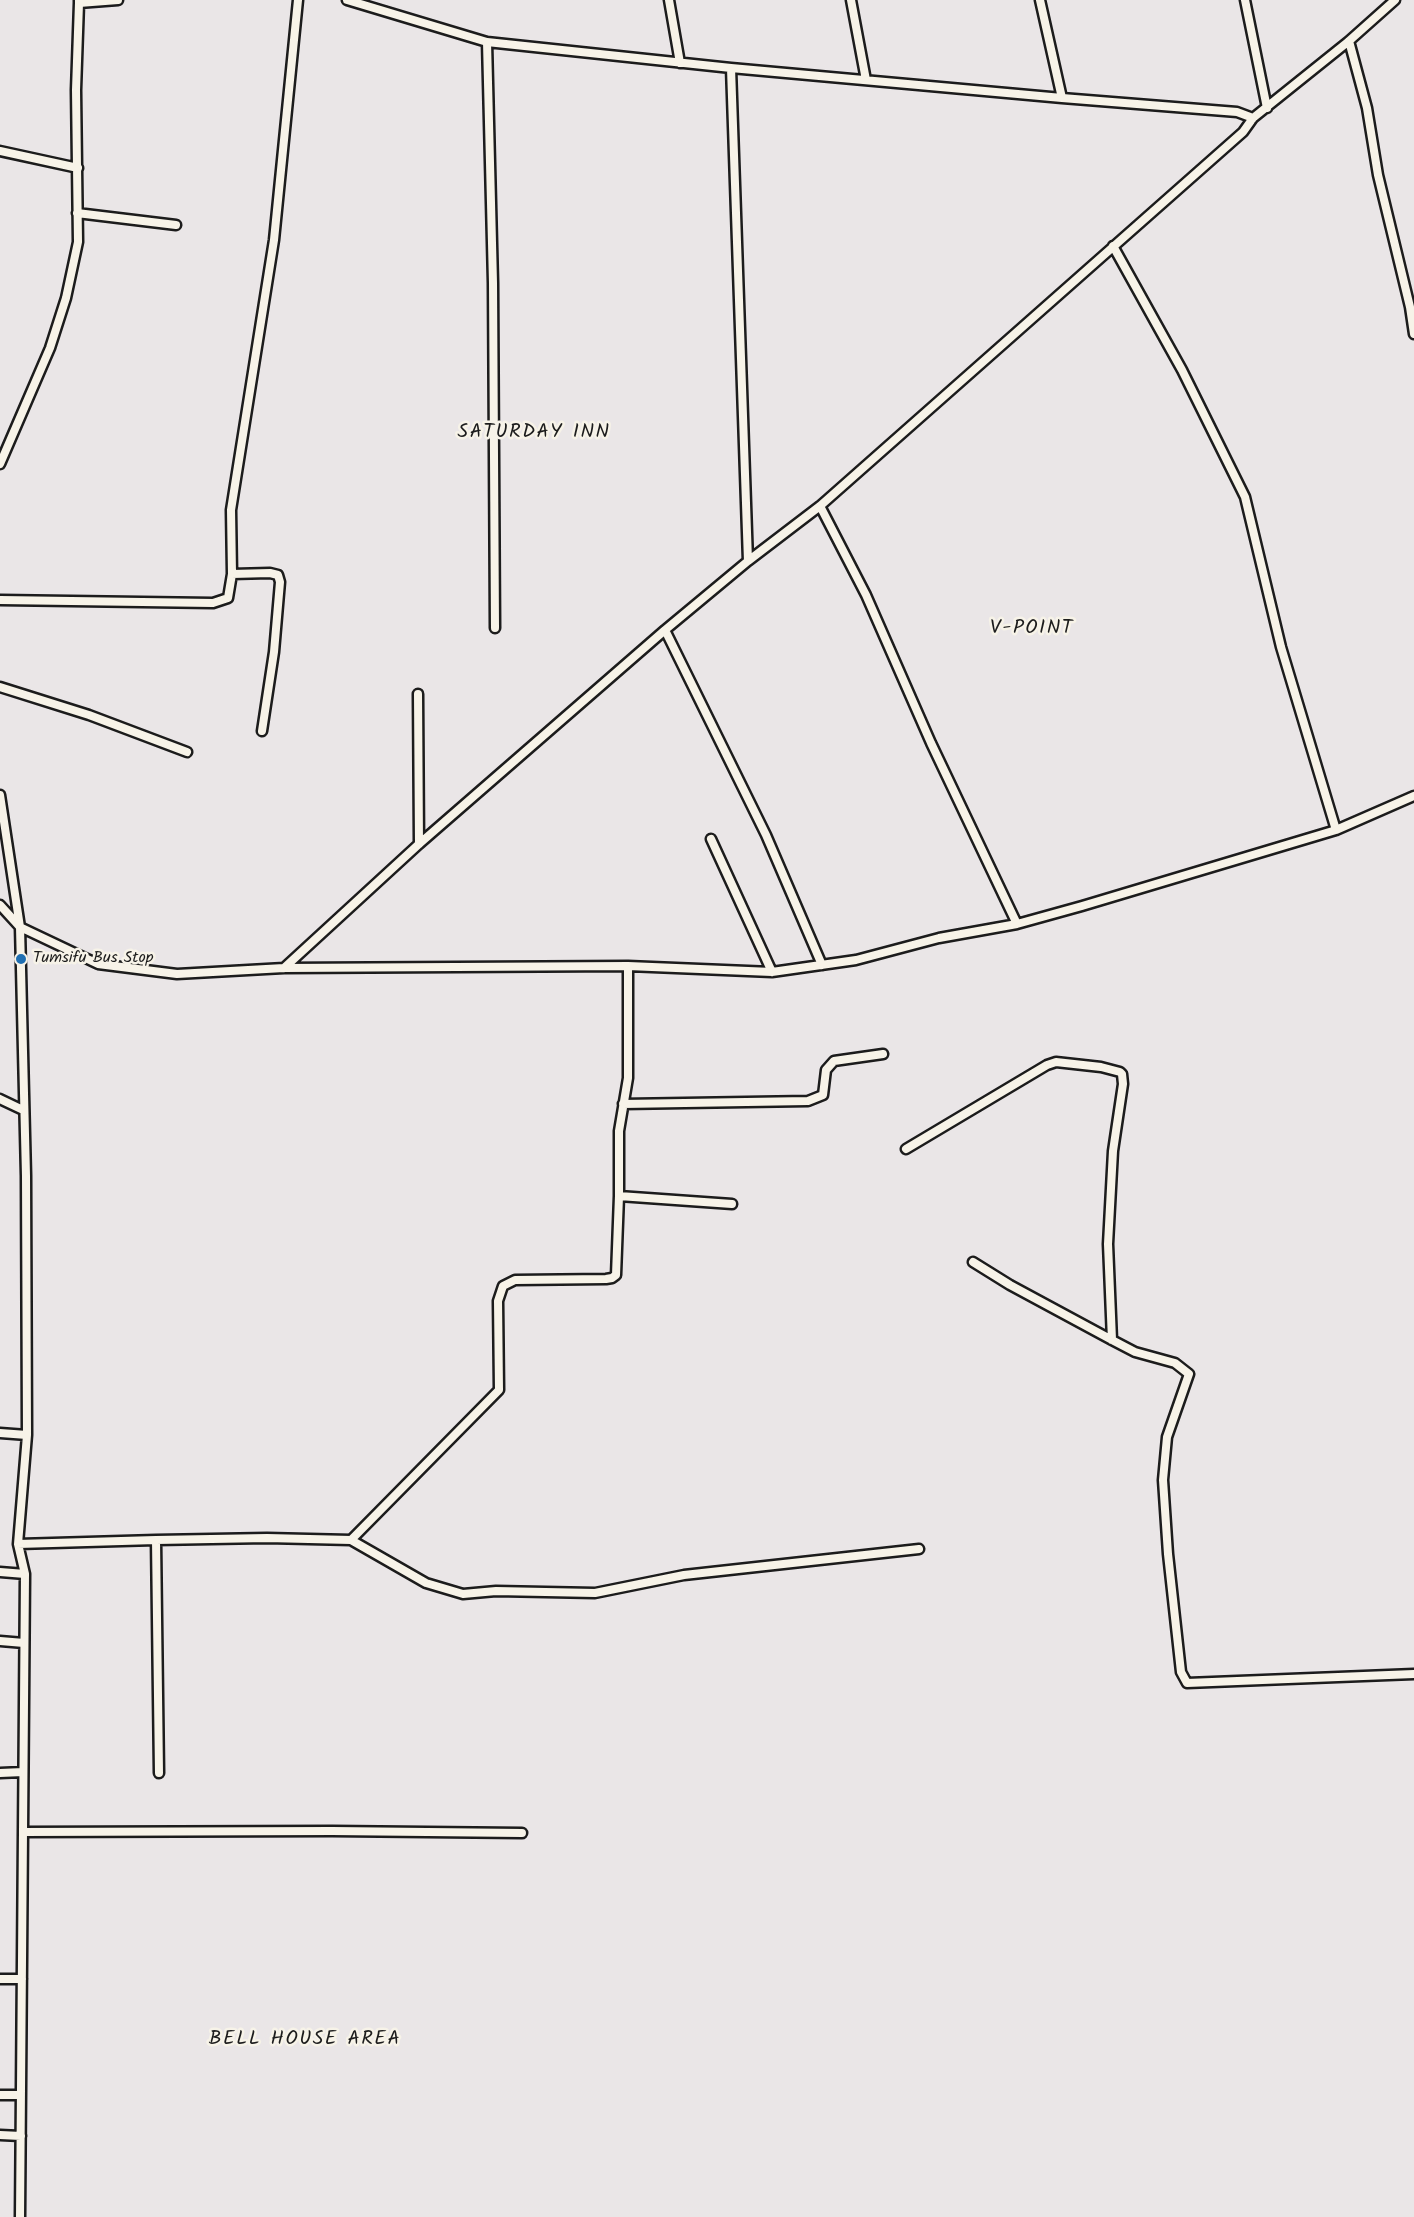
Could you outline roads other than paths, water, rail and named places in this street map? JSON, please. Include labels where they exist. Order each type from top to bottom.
[{"type":"street","points":[[0,464],[60,320],[78,242],[76,90],[79,2],[118,0]]},
{"type":"street","points":[[0,600],[213,603],[228,598],[232,574],[231,510],[274,240],[298,0]]},
{"type":"street","points":[[347,0],[487,42],[731,68],[1237,112],[1253,118]]},
{"type":"street","points":[[669,0],[680,63]]},
{"type":"street","points":[[851,0],[866,80]]},
{"type":"street","points":[[1040,0],[1062,98]]},
{"type":"street","points":[[1245,0],[1267,108]]},
{"type":"street","points":[[284,968],[419,844],[665,630],[748,561],[820,506],[1243,132],[1253,118],[1349,41],[1395,0]]},
{"type":"street","points":[[1349,41],[1367,108],[1378,175],[1414,334]]},
{"type":"street","points":[[487,42],[494,283],[495,628]]},
{"type":"street","points":[[731,68],[748,561]]},
{"type":"street","points":[[0,151],[78,168]]},
{"type":"street","points":[[77,213],[176,225]]},
{"type":"street","points":[[1113,246],[1182,370],[1245,497],[1281,647],[1336,830]]},
{"type":"street","points":[[820,506],[866,595],[931,743],[1017,924]]},
{"type":"street","points":[[232,574],[270,573],[278,576],[280,582],[274,652],[262,731]]},
{"type":"street","points":[[665,630],[766,835],[822,965]]},
{"type":"street","points":[[0,687],[89,715],[188,752]]},
{"type":"street","points":[[418,694],[419,844]]},
{"type":"street","points":[[0,795],[20,927],[23,1110],[27,1435],[18,1544],[25,1574],[20,2217]]},
{"type":"street","points":[[0,905],[20,927],[98,964],[177,974],[284,968],[628,966],[772,972],[856,960],[939,938],[1017,924],[1336,830],[1414,796]]},
{"type":"street","points":[[711,839],[772,972]]},
{"type":"street","points":[[351,1540],[499,1390],[498,1301],[503,1286],[515,1280],[606,1279],[616,1275],[618,1153],[628,1078],[628,966]]},
{"type":"street","points":[[623,1104],[808,1101],[823,1095],[826,1070],[834,1061],[883,1054]]},
{"type":"street","points":[[906,1149],[1047,1065],[1056,1062],[1101,1067],[1120,1072],[1123,1084],[1113,1151],[1108,1244],[1112,1340]]},
{"type":"street","points":[[0,1099],[23,1110]]},
{"type":"street","points":[[619,1196],[732,1204]]},
{"type":"street","points":[[973,1262],[1010,1285],[1135,1352],[1175,1363],[1189,1374],[1167,1437],[1163,1480],[1168,1554],[1181,1672],[1187,1683],[1343,1675],[1414,1674]]},
{"type":"street","points":[[0,1433],[27,1435]]},
{"type":"street","points":[[18,1544],[267,1538],[351,1540],[426,1582],[463,1594],[496,1591],[595,1593],[684,1575],[919,1549]]},
{"type":"street","points":[[156,1540],[159,1773]]},
{"type":"street","points":[[0,1572],[25,1574]]},
{"type":"street","points":[[0,1641],[24,1643]]},
{"type":"street","points":[[0,1773],[23,1772]]},
{"type":"street","points":[[23,1832],[522,1833]]},
{"type":"street","points":[[0,1979],[22,1979]]},
{"type":"street","points":[[0,2095],[21,2095]]},
{"type":"street","points":[[0,2135],[21,2136]]},
{"type":"place","name":"Tumsifu Bus Stop","points":[[21,959]]},
{"type":"district","name":"SATURDAY INN","points":[[534,434]]},
{"type":"district","name":"V-POINT","points":[[1032,630]]},
{"type":"district","name":"BELL HOUSE AREA","points":[[305,2041]]}]
